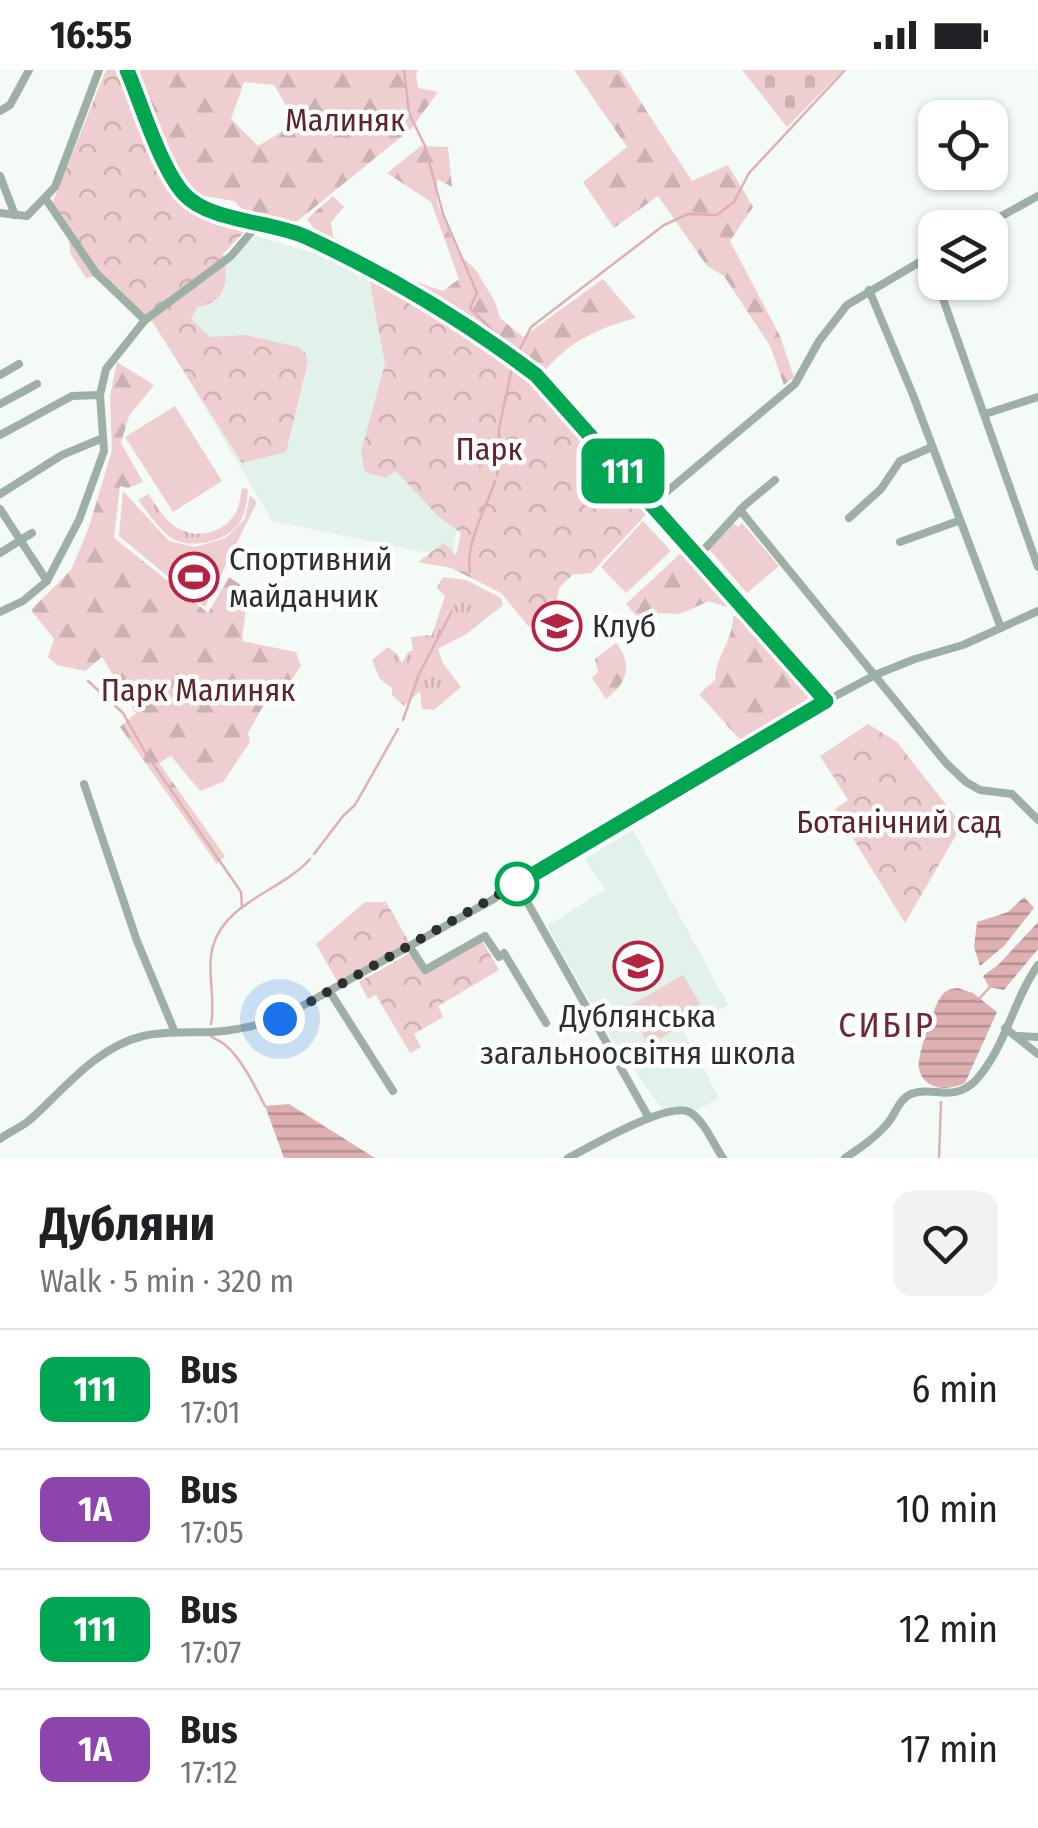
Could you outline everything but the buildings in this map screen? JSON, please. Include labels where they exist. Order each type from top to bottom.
[{"type":"street","points":[[0,111],[10,105],[29,70]]},
{"type":"street","points":[[0,213],[26,216],[55,186],[100,70]]},
{"type":"street","points":[[127,70],[170,174],[185,196],[204,209],[302,235],[367,268],[536,375],[826,701]]},
{"type":"street","points":[[0,176],[15,214]]},
{"type":"street","points":[[1008,213],[1038,196]]},
{"type":"street","points":[[45,198],[96,272],[145,320]]},
{"type":"street","points":[[0,612],[23,601],[47,581],[73,534],[97,477],[103,438],[100,395],[106,368],[145,320],[231,256],[260,223]]},
{"type":"street","points":[[652,504],[786,393],[833,320],[869,290],[918,262]]},
{"type":"street","points":[[869,290],[1001,628]]},
{"type":"street","points":[[943,300],[1038,567]]},
{"type":"street","points":[[0,375],[19,364]]},
{"type":"street","points":[[0,404],[37,384]]},
{"type":"street","points":[[0,435],[72,396],[100,395]]},
{"type":"street","points":[[985,414],[1038,397]]},
{"type":"street","points":[[0,494],[62,455],[103,438]]},
{"type":"street","points":[[849,518],[881,489],[900,461],[932,447]]},
{"type":"street","points":[[699,556],[740,510],[775,480]]},
{"type":"street","points":[[0,509],[47,581]]},
{"type":"street","points":[[740,510],[946,762],[980,790],[1012,794],[1038,820]]},
{"type":"street","points":[[900,542],[958,521]]},
{"type":"street","points":[[0,552],[32,534]]},
{"type":"street","points":[[0,1139],[32,1119],[70,1080],[114,1048],[138,1037],[174,1030],[213,1032],[250,1028],[280,1019],[826,701],[876,675],[963,645],[1038,611]]},
{"type":"street","points":[[84,784],[137,941],[174,1030]]},
{"type":"street","points":[[517,884],[649,1118]]},
{"type":"street","points":[[410,946],[425,970],[485,936],[498,957],[504,954],[546,1023]]},
{"type":"street","points":[[845,1158],[888,1124],[904,1099],[914,1092],[958,1093],[974,1082],[988,1063],[1018,997],[1038,965]]},
{"type":"street","points":[[330,992],[394,1091]]},
{"type":"street","points":[[1005,1028],[1038,1054]]},
{"type":"street","points":[[1016,1036],[1038,1037]]},
{"type":"street","points":[[568,1158],[649,1118],[681,1110],[692,1113],[723,1158]]},
{"type":"shaded area","points":[[255,236],[328,257],[368,277],[387,367],[467,469],[452,558],[272,521],[154,321],[216,273]]},
{"type":"shaded area","name":"Дублянська загальноосвітня школа","points":[[633,830],[728,1005],[683,1031],[719,1098],[692,1113],[664,1112],[630,1063],[626,1064],[547,926],[605,890],[585,859]]},
{"type":"shaded area","points":[[1024,897],[1034,908],[1004,946],[980,966],[974,947],[977,922],[1008,912]]},
{"type":"shaded area","points":[[1038,922],[1038,949],[1004,990],[989,987],[983,976]]},
{"type":"shaded area","points":[[958,988],[973,993],[997,1012],[965,1083],[938,1087],[922,1076],[920,1054],[940,999],[946,991]]},
{"type":"shaded area","points":[[289,1104],[375,1158],[284,1158],[265,1106]]},
{"type":"green space","points":[[106,70],[122,70],[163,174],[188,208],[208,219],[249,227],[223,254],[226,273],[220,295],[197,307],[191,319],[210,337],[245,335],[298,347],[305,353],[308,361],[286,452],[242,463],[153,323],[100,275],[86,278],[70,253],[69,235],[50,209]]},
{"type":"green space","name":"Малиняк","points":[[419,70],[418,88],[438,92],[411,129],[295,223],[250,218],[234,201],[191,194],[176,172],[136,73]],"holes":[[[244,82],[274,85],[296,123],[258,146],[231,119]]]},
{"type":"green space","points":[[574,70],[620,70],[692,181],[728,165],[753,207],[730,241],[780,336],[794,377],[784,385],[770,346],[724,276],[707,266],[658,196],[614,228],[583,182],[627,147]]},
{"type":"green space","points":[[742,70],[843,70],[787,127]]},
{"type":"green space","points":[[421,146],[448,147],[452,187],[437,179],[437,203],[458,253],[476,270],[500,318],[523,337],[603,279],[636,318],[586,337],[563,352],[544,372],[513,349],[320,237],[307,219],[333,196],[344,207],[331,222],[333,237],[405,278],[443,291],[459,279],[431,202],[387,173]]},
{"type":"green space","name":"Парк","points":[[367,268],[503,350],[536,375],[654,506],[591,573],[572,575],[559,588],[555,608],[529,627],[501,593],[451,568],[418,562],[444,543],[456,555],[461,533],[439,517],[396,471],[385,478],[365,472],[361,452],[385,364]]},
{"type":"green space","name":"Парк Малиняк","points":[[117,362],[154,385],[129,416],[121,443],[143,482],[128,488],[120,486],[114,538],[208,613],[229,577],[248,590],[242,641],[296,652],[301,666],[279,698],[270,694],[248,733],[250,742],[223,782],[200,791],[171,756],[159,763],[225,856],[217,864],[120,727],[136,713],[102,657],[85,671],[57,665],[48,657],[54,639],[31,610],[71,570],[89,527],[112,450],[110,396]]},
{"type":"green space","points":[[175,406],[222,481],[173,512],[125,437]]},
{"type":"green space","points":[[242,488],[248,489],[246,505],[235,528],[219,539],[198,544],[170,537],[138,500],[148,494],[173,525],[190,533],[208,533],[231,520]]},
{"type":"green space","name":"Спортивний майданчик","points":[[123,491],[169,541],[195,547],[226,538],[245,519],[250,495],[257,502],[205,607],[119,536]]},
{"type":"green space","points":[[643,521],[671,551],[626,593],[601,567]]},
{"type":"green space","points":[[732,522],[738,527],[742,523],[779,566],[747,593],[708,548]]},
{"type":"green space","points":[[685,549],[733,600],[726,607],[709,601],[680,614],[660,613],[641,621],[626,604]]},
{"type":"green space","points":[[443,577],[466,580],[501,598],[503,605],[468,633],[438,649],[461,687],[434,710],[422,709],[420,691],[404,706],[380,679],[372,660],[388,647],[402,664],[413,650],[411,637],[432,635],[445,596],[437,588]]},
{"type":"green space","points":[[742,610],[814,698],[742,742],[699,694],[715,680],[733,617]]},
{"type":"green space","points":[[616,643],[625,658],[626,673],[606,699],[592,678],[598,672],[595,659]]},
{"type":"green space","name":"Ботанічний сад","points":[[868,724],[897,742],[962,825],[905,923],[835,809],[848,800],[820,756]]},
{"type":"green space","points":[[365,902],[386,902],[409,942],[338,983],[316,944]]},
{"type":"green space","points":[[481,939],[499,970],[438,1006],[443,1017],[414,1034],[421,1047],[410,1053],[376,995],[368,999],[359,982],[410,953],[422,973]]},
{"type":"green space","points":[[683,975],[705,1012],[649,1045],[628,1007]]},
{"type":"waterway","points":[[404,70],[409,113],[425,146],[443,214],[477,293],[470,308],[517,355],[531,327],[664,225],[688,214],[717,215],[734,202],[749,173],[845,70]]},
{"type":"waterway","points":[[497,475],[499,429],[513,363]]},
{"type":"waterway","points":[[470,572],[473,538],[495,481]]},
{"type":"waterway","points":[[403,720],[419,674],[452,611]]},
{"type":"waterway","points":[[88,681],[123,713],[145,752],[241,892],[242,908]]},
{"type":"waterway","points":[[314,854],[355,805],[398,729]]},
{"type":"waterway","points":[[211,1024],[211,955],[220,931],[242,907],[310,859]]},
{"type":"waterway","points":[[978,1000],[990,987]]},
{"type":"waterway","points":[[210,1035],[236,1056],[265,1106]]},
{"type":"waterway","points":[[939,1158],[941,1102]]},
{"type":"bus line","name":"111","points":[[127,70],[170,174],[185,196],[204,209],[302,235],[367,268],[536,375],[826,701],[517,884]]},
{"type":"place","name":"Спортивний майданчик","points":[[194,577]]},
{"type":"place","name":"Клуб","points":[[557,626]]},
{"type":"place","name":"Дублянська загальноосвітня школа","points":[[638,966]]},
{"type":"district","name":"СИБІР","points":[[887,1025]]},
{"type":"route","points":[[280,1019],[517,884]]}]
